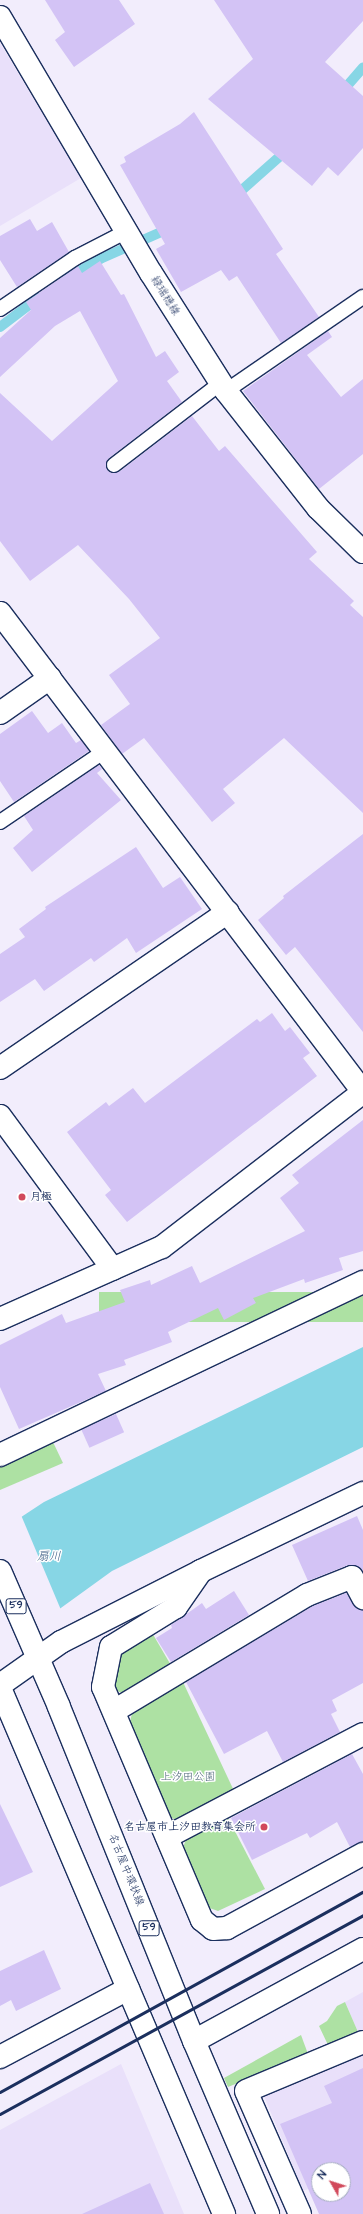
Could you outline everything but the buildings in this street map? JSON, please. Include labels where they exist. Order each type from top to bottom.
[{"type":"street","name":"緑瑞穂線","points":[[0,17],[131,239],[223,387],[318,508],[363,552]]},
{"type":"street","points":[[0,613],[363,1092],[162,1247],[0,1319]]},
{"type":"street","points":[[0,713],[50,678]]},
{"type":"street","points":[[0,1068],[228,912]]},
{"type":"street","points":[[0,1116],[113,1269]]},
{"type":"street","points":[[0,1455],[363,1282]]},
{"type":"street","points":[[0,1684],[34,1650],[61,1642],[201,1570],[363,1493]]},
{"type":"street","points":[[201,1570],[176,1606],[111,1647],[103,1687],[168,1837],[196,1909],[202,1920],[213,1929],[228,1928],[363,1854]]},
{"type":"street","name":"名古屋中環状線","points":[[0,1571],[112,1836],[194,2041],[268,2214]]},
{"type":"street","points":[[114,1711],[307,1595],[352,1577],[363,1598]]},
{"type":"street","points":[[0,1688],[224,2214]]},
{"type":"street","points":[[168,1837],[363,1734]]},
{"type":"street","points":[[194,2041],[363,1950]]},
{"type":"street","points":[[0,2057],[128,1989]]},
{"type":"street","points":[[300,2214],[246,2091],[363,2042]]},
{"type":"lane","points":[[0,309],[75,258],[131,239]]},
{"type":"lane","points":[[114,465],[223,387],[363,297]]},
{"type":"lane","points":[[0,822],[106,751]]},
{"type":"shaded area","points":[[0,43],[81,178],[0,226]]},
{"type":"shaded area","points":[[363,1992],[363,2030],[358,2032],[345,2002]]},
{"type":"shaded area","points":[[363,2055],[363,2165],[351,2168],[351,2162],[311,2162],[311,2188],[303,2191],[264,2096]]},
{"type":"shaded area","points":[[121,2064],[184,2214],[0,2214],[0,2130]]},
{"type":"green space","points":[[99,1292],[363,1292],[363,1322],[99,1322]]},
{"type":"green space","points":[[52,1440],[63,1463],[0,1490],[0,1464]]},
{"type":"green space","points":[[151,1631],[172,1667],[128,1695],[117,1691],[114,1684],[119,1653]]},
{"type":"green space","name":"上汐田公園","points":[[182,1680],[235,1793],[181,1822],[165,1815],[129,1726],[133,1709]]},
{"type":"green space","name":"上汐田公園","points":[[226,1814],[265,1889],[218,1911],[204,1906],[182,1851],[187,1836]]},
{"type":"green space","points":[[345,2002],[358,2032],[328,2045],[319,2026],[327,2021],[337,2006]]},
{"type":"green space","points":[[301,2035],[308,2054],[228,2087],[224,2078]]},
{"type":"water","name":"扇川","points":[[363,1347],[363,1447],[112,1571],[0,1652],[0,1531],[44,1502]]},
{"type":"pier","points":[[21,1515],[61,1610],[0,1654],[0,1528]]},
{"type":"waterway","points":[[340,94],[363,68]]},
{"type":"waterway","points":[[234,197],[288,149]]},
{"type":"waterway","points":[[69,277],[100,259],[170,228]]},
{"type":"waterway","points":[[0,327],[38,298]]},
{"type":"railway","points":[[0,2092],[363,1892]]},
{"type":"railway","points":[[0,2114],[363,1915]]},
{"type":"place","name":"月極","points":[[22,1197]]},
{"type":"place","name":"名古屋市上汐田教育集会所","points":[[264,1827]]}]
